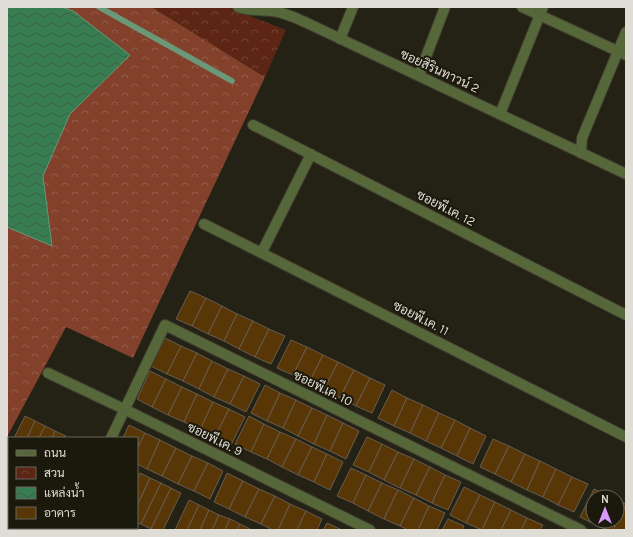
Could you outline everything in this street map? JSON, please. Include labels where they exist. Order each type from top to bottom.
[{"type":"street","name":"ซอยสิรินทาวน์ 2","points":[[238,7],[273,11],[293,17],[419,75],[626,174]]},
{"type":"street","points":[[340,39],[353,7]]},
{"type":"street","points":[[419,75],[445,7]]},
{"type":"street","points":[[522,7],[541,11],[622,53]]},
{"type":"street","points":[[500,114],[541,11]]},
{"type":"street","points":[[581,153],[582,138],[622,53],[626,32]]},
{"type":"street","name":"ซอยพี.เค. 12","points":[[253,125],[626,315]]},
{"type":"street","points":[[262,252],[311,154]]},
{"type":"street","name":"ซอยพี.เค. 11","points":[[204,224],[626,437]]},
{"type":"street","name":"ซอยพี.เค. 10","points":[[112,437],[126,410],[165,325],[581,530]]},
{"type":"street","name":"ซอยพี.เค. 9","points":[[48,373],[370,530]]},
{"type":"green space","points":[[62,7],[152,7],[265,77],[133,358],[66,327],[7,437],[7,227],[52,245],[43,176],[70,114],[129,55],[73,12]]},
{"type":"green space","points":[[152,7],[227,7],[286,30],[265,77]]},
{"type":"water","points":[[7,7],[62,7],[73,11],[130,55],[70,114],[43,176],[52,246],[7,227]]},
{"type":"building","points":[[190,291],[206,298],[192,326],[176,319]]},
{"type":"building","points":[[206,298],[222,306],[208,334],[192,326]]},
{"type":"building","points":[[222,306],[237,314],[224,341],[208,334]]},
{"type":"building","points":[[237,314],[253,321],[239,349],[224,341]]},
{"type":"building","points":[[253,321],[269,329],[255,357],[239,349]]},
{"type":"building","points":[[269,329],[285,336],[271,364],[255,357]]},
{"type":"building","points":[[165,338],[181,346],[167,374],[151,366]]},
{"type":"building","points":[[291,340],[307,347],[293,375],[277,368]]},
{"type":"building","points":[[181,346],[197,353],[183,381],[167,374]]},
{"type":"building","points":[[307,347],[323,355],[309,383],[293,375]]},
{"type":"building","points":[[197,353],[212,361],[199,389],[183,381]]},
{"type":"building","points":[[323,355],[338,362],[324,390],[309,383]]},
{"type":"building","points":[[212,361],[228,369],[214,397],[199,389]]},
{"type":"building","points":[[338,362],[354,370],[340,398],[324,390]]},
{"type":"building","points":[[228,369],[244,376],[230,404],[214,397]]},
{"type":"building","points":[[354,370],[370,378],[356,406],[340,398]]},
{"type":"building","points":[[150,371],[166,379],[152,407],[137,399]]},
{"type":"building","points":[[244,376],[260,384],[246,412],[230,404]]},
{"type":"building","points":[[370,378],[385,385],[372,413],[356,406]]},
{"type":"building","points":[[166,379],[182,387],[168,415],[152,407]]},
{"type":"building","points":[[265,385],[280,393],[267,421],[251,413]]},
{"type":"building","points":[[182,387],[197,394],[184,422],[168,415]]},
{"type":"building","points":[[392,390],[407,398],[394,426],[378,418]]},
{"type":"building","points":[[280,393],[296,400],[283,428],[267,421]]},
{"type":"building","points":[[197,394],[213,402],[200,430],[184,422]]},
{"type":"building","points":[[407,398],[423,405],[410,433],[394,426]]},
{"type":"building","points":[[296,400],[312,408],[298,436],[283,428]]},
{"type":"building","points":[[213,402],[229,409],[215,437],[200,430]]},
{"type":"building","points":[[423,405],[439,413],[426,441],[410,433]]},
{"type":"building","points":[[312,408],[327,415],[314,444],[298,436]]},
{"type":"building","points":[[229,409],[245,417],[231,445],[215,437]]},
{"type":"building","points":[[439,413],[455,420],[441,448],[426,441]]},
{"type":"building","points":[[327,415],[343,423],[330,451],[314,444]]},
{"type":"building","points":[[25,416],[35,421],[27,437],[14,437]]},
{"type":"building","points":[[249,416],[264,424],[251,452],[235,444]]},
{"type":"building","points":[[455,420],[470,428],[457,456],[441,448]]},
{"type":"building","points":[[35,421],[45,426],[40,437],[27,437]]},
{"type":"building","points":[[343,423],[359,431],[346,459],[330,451]]},
{"type":"building","points":[[264,424],[280,432],[267,459],[251,452]]},
{"type":"building","points":[[129,425],[145,433],[138,447],[138,437],[123,437]]},
{"type":"building","points":[[45,426],[55,431],[52,437],[40,437]]},
{"type":"building","points":[[470,428],[486,436],[473,464],[457,456]]},
{"type":"building","points":[[55,431],[66,436],[65,437],[52,437]]},
{"type":"building","points":[[280,432],[296,439],[282,467],[267,459]]},
{"type":"building","points":[[145,433],[160,440],[147,469],[138,464],[138,447]]},
{"type":"building","points":[[367,437],[382,444],[369,472],[353,465]]},
{"type":"building","points":[[296,439],[312,447],[298,475],[282,467]]},
{"type":"building","points":[[493,439],[509,446],[495,474],[480,467]]},
{"type":"building","points":[[160,440],[176,448],[162,476],[147,469]]},
{"type":"building","points":[[382,444],[398,452],[384,480],[369,472]]},
{"type":"building","points":[[509,446],[525,454],[511,482],[495,474]]},
{"type":"building","points":[[312,447],[327,454],[314,482],[298,475]]},
{"type":"building","points":[[176,448],[192,456],[178,484],[162,476]]},
{"type":"building","points":[[398,452],[414,459],[400,488],[384,480]]},
{"type":"building","points":[[327,454],[343,462],[330,490],[314,482]]},
{"type":"building","points":[[525,454],[540,461],[527,490],[511,482]]},
{"type":"building","points":[[192,456],[208,463],[194,491],[178,484]]},
{"type":"building","points":[[414,459],[430,467],[416,495],[400,488]]},
{"type":"building","points":[[540,461],[556,469],[543,497],[527,490]]},
{"type":"building","points":[[208,463],[223,471],[210,499],[194,491]]},
{"type":"building","points":[[430,467],[445,475],[432,503],[416,495]]},
{"type":"building","points":[[351,468],[366,475],[353,503],[337,496]]},
{"type":"building","points":[[556,469],[572,477],[558,505],[543,497]]},
{"type":"building","points":[[140,473],[150,478],[138,504],[138,478]]},
{"type":"building","points":[[227,473],[243,481],[229,509],[214,502]]},
{"type":"building","points":[[366,475],[382,483],[368,511],[353,503]]},
{"type":"building","points":[[445,475],[461,482],[448,510],[432,503]]},
{"type":"building","points":[[572,477],[588,484],[574,512],[558,505]]},
{"type":"building","points":[[150,478],[161,483],[141,524],[138,523],[138,504]]},
{"type":"building","points":[[243,481],[259,489],[245,517],[229,509]]},
{"type":"building","points":[[161,483],[171,488],[151,529],[141,524]]},
{"type":"building","points":[[382,483],[398,490],[384,519],[368,511]]},
{"type":"building","points":[[464,487],[480,495],[466,523],[450,515]]},
{"type":"building","points":[[171,488],[181,493],[163,530],[153,530],[151,529]]},
{"type":"building","points":[[259,489],[275,496],[261,524],[245,517]]},
{"type":"building","points":[[398,490],[414,498],[400,526],[384,519]]},
{"type":"building","points":[[480,495],[495,502],[482,530],[466,523]]},
{"type":"building","points":[[275,496],[290,504],[278,530],[273,530],[261,524]]},
{"type":"building","points":[[414,498],[429,506],[418,530],[408,530],[400,526]]},
{"type":"building","points":[[189,500],[199,505],[187,530],[175,530]]},
{"type":"building","points":[[495,502],[511,510],[501,530],[482,530]]},
{"type":"building","points":[[290,504],[306,511],[297,530],[278,530]]},
{"type":"building","points":[[626,504],[626,530],[613,530],[625,529]]},
{"type":"building","points":[[199,505],[209,510],[200,530],[187,530]]},
{"type":"building","points":[[429,506],[445,513],[437,530],[418,530]]},
{"type":"building","points":[[585,507],[585,520],[580,517]]},
{"type":"building","points":[[209,510],[219,515],[212,530],[200,530]]},
{"type":"building","points":[[511,510],[527,518],[521,530],[501,530]]},
{"type":"building","points":[[306,511],[322,519],[317,530],[297,530]]},
{"type":"building","points":[[219,515],[230,519],[225,530],[212,530]]},
{"type":"building","points":[[527,518],[543,525],[540,530],[521,530]]},
{"type":"building","points":[[230,519],[240,524],[237,530],[225,530]]},
{"type":"building","points":[[448,519],[464,526],[462,530],[442,530]]},
{"type":"building","points":[[327,523],[342,530],[323,530]]},
{"type":"building","points":[[240,524],[250,529],[250,530],[237,530]]},
{"type":"waterway","points":[[99,7],[232,81]]}]
